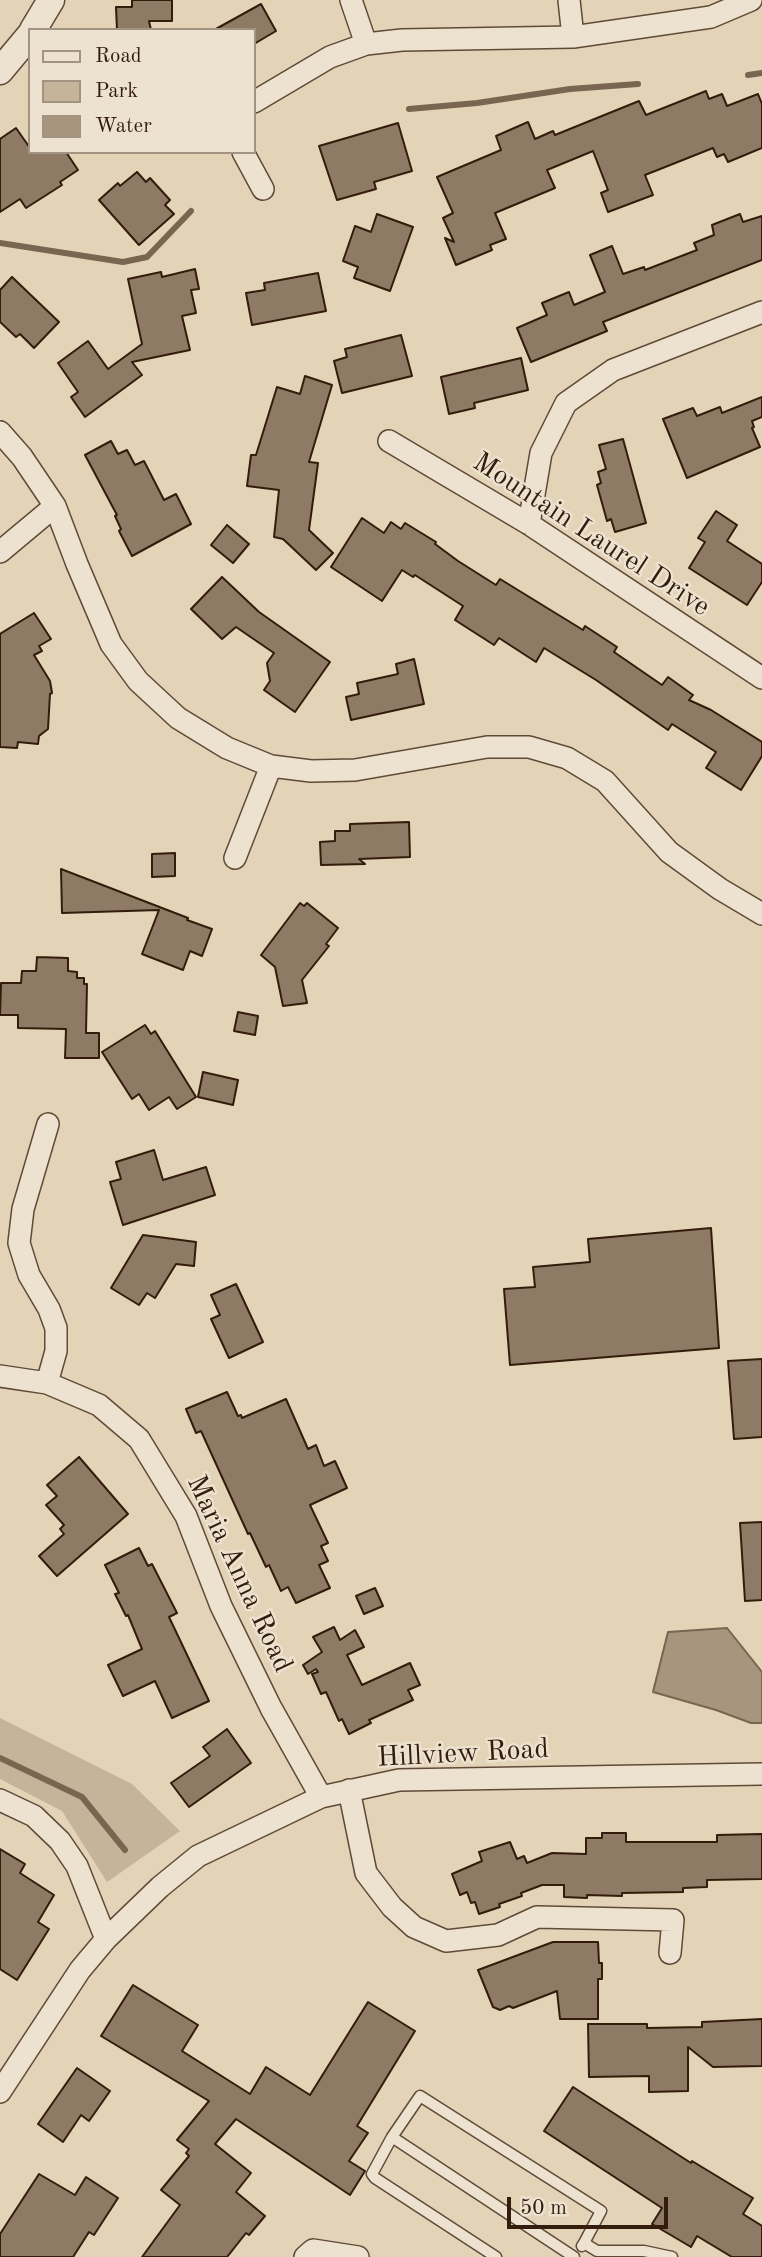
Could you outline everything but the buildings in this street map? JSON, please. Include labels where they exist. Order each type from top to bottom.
[{"type":"street","points":[[36,28],[51,0]]},
{"type":"street","points":[[351,0],[366,44]]},
{"type":"street","points":[[569,0],[573,37]]},
{"type":"street","points":[[256,101],[330,57],[366,44],[402,40],[573,37],[711,17],[751,0]]},
{"type":"street","points":[[0,71],[28,41]]},
{"type":"street","points":[[244,154],[263,189]]},
{"type":"street","points":[[529,524],[541,453],[566,403],[613,370],[762,312]]},
{"type":"street","points":[[0,432],[22,457],[55,506],[111,644],[138,681],[177,718],[227,748],[271,766],[311,771],[355,770],[487,747],[529,747],[567,758],[605,781],[669,852],[719,888],[762,914]]},
{"type":"street","name":"Mountain Laurel Drive","points":[[389,441],[529,524],[762,678]]},
{"type":"street","points":[[0,552],[55,506]]},
{"type":"street","points":[[235,858],[271,766]]},
{"type":"street","points":[[47,1383],[56,1351],[56,1328],[49,1309],[29,1275],[19,1243],[23,1209],[48,1124]]},
{"type":"street","name":"Maria Anna Road","points":[[0,1376],[47,1383],[99,1405],[139,1439],[186,1516],[221,1606],[271,1708],[321,1797]]},
{"type":"street","name":"Hillview Road","points":[[0,2092],[80,1970],[106,1939],[160,1887],[198,1856],[321,1797],[399,1780],[762,1774]]},
{"type":"street","points":[[349,1790],[366,1873],[392,1907],[414,1927],[446,1941],[498,1935],[537,1917],[673,1920],[670,1953]]},
{"type":"street","points":[[0,1800],[34,1816],[60,1841],[76,1866],[106,1939]]},
{"type":"street","points":[[309,2253],[358,2257]]},
{"type":"lane","points":[[392,2137],[575,2257],[601,2211],[420,2096],[392,2137],[372,2174],[496,2257]]},
{"type":"lane","points":[[584,2243],[597,2250],[644,2251],[672,2257]]},
{"type":"green space","points":[[0,1718],[132,1784],[180,1831],[107,1882],[62,1811],[0,1779]]},
{"type":"water","points":[[727,1628],[762,1672],[762,1723],[751,1723],[653,1692],[668,1632]]},
{"type":"waterway","points":[[748,75],[762,73]]},
{"type":"waterway","points":[[409,109],[477,103],[570,89],[638,84]]},
{"type":"waterway","points":[[0,243],[123,262],[147,257],[191,211]]},
{"type":"waterway","points":[[0,1758],[82,1797],[125,1850]]}]
